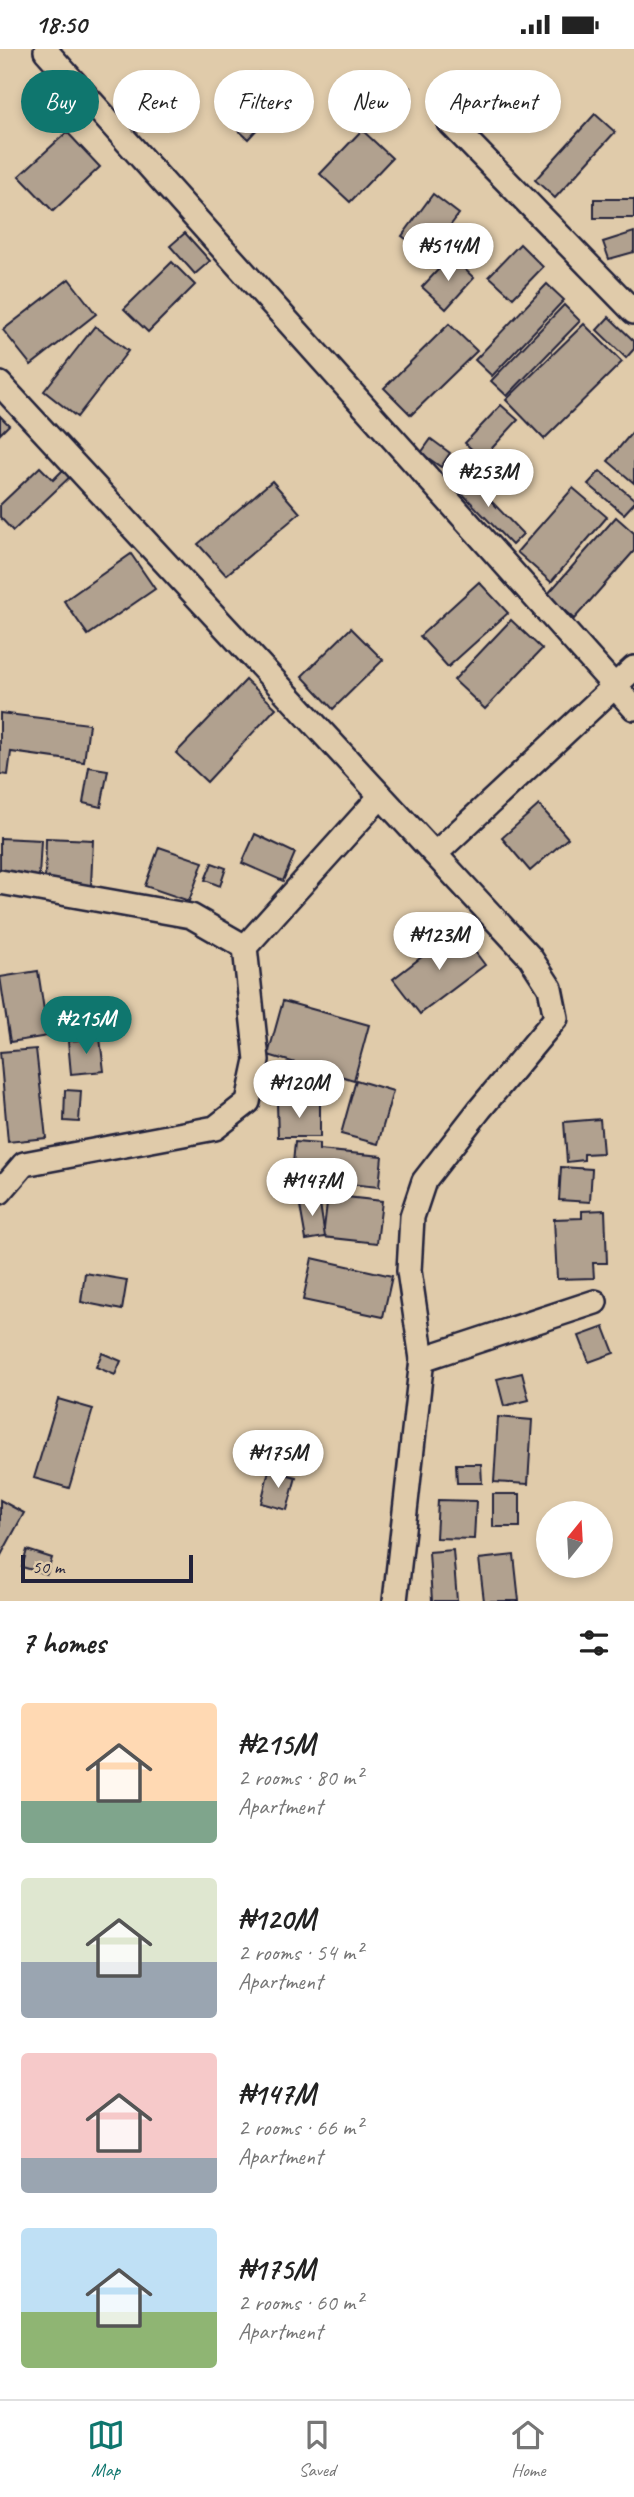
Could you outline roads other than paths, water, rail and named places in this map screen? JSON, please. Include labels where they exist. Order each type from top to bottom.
[{"type":"street","points":[[46,51],[634,708]]},
{"type":"street","points":[[460,133],[634,312]]},
{"type":"street","points":[[0,384],[530,957],[550,988],[556,1018],[424,1181],[412,1217],[409,1271],[422,1359],[395,1601]]},
{"type":"street","points":[[435,854],[634,668]]},
{"type":"street","points":[[0,1192],[24,1164],[215,1128],[248,1102],[257,1060],[245,947],[380,797]]},
{"type":"street","points":[[0,882],[191,916],[245,947]]},
{"type":"street","points":[[422,1359],[595,1302]]}]
